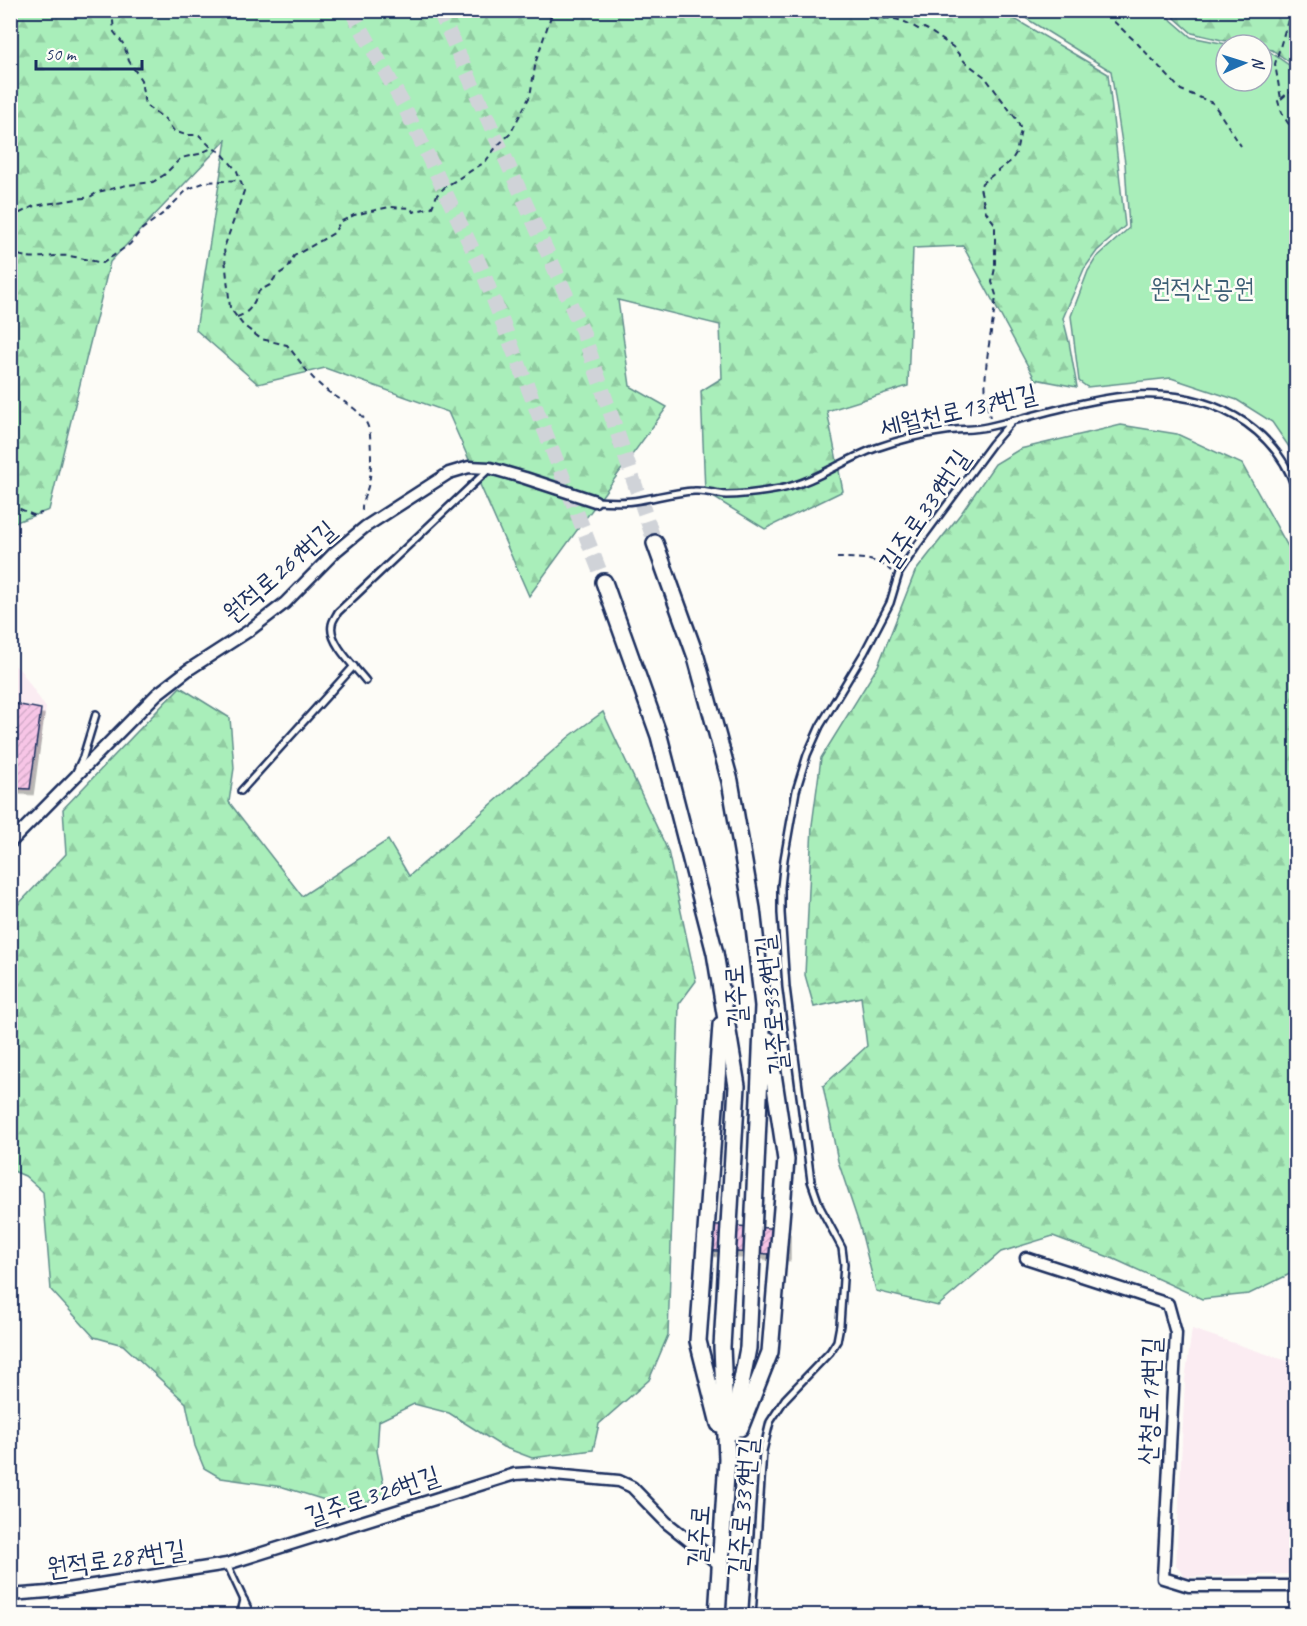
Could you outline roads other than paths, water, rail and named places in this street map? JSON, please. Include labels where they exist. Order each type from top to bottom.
[{"type":"main road","name":"길주로","points":[[655,543],[696,657],[730,781],[752,909],[764,1006],[747,1348],[727,1459]]},
{"type":"main road","name":"길주로","points":[[604,582],[659,736],[716,953],[737,1086],[722,1347],[727,1459],[717,1616]]},
{"type":"main road","points":[[723,1000],[698,1341],[727,1459]]},
{"type":"main road","points":[[727,1459],[770,1352],[780,1234],[786,1160],[764,1006]]},
{"type":"street","name":"원적로269번길","points":[[10,843],[158,694],[188,670],[250,630],[285,603],[336,551],[365,527],[449,473],[469,466],[490,468],[595,501]]},
{"type":"street","name":"산청로17번길","points":[[1026,1258],[1168,1304],[1176,1333],[1163,1578],[1189,1586],[1296,1586]]},
{"type":"street","name":"길주로326번길","points":[[227,1564],[515,1474],[532,1473],[619,1481],[632,1487],[667,1522],[720,1565]]},
{"type":"street","name":"원적로287번길","points":[[10,1595],[48,1592],[227,1564]]},
{"type":"lane","name":"세월천로137번길","points":[[595,501],[640,500],[680,492],[698,491],[726,495],[780,489],[813,479],[874,449],[915,436],[994,425],[1057,408],[1154,393],[1195,399],[1231,413],[1265,439],[1280,455],[1291,474],[1296,490]]},
{"type":"lane","name":"길주로339번길","points":[[752,1616],[763,1451],[770,1422],[785,1399],[830,1352],[837,1341],[844,1264],[842,1248],[820,1207],[811,1181],[786,987],[781,886],[796,791],[807,755],[820,726],[864,653],[890,603],[900,573],[918,544],[992,444],[1013,420]]},
{"type":"lane","points":[[366,681],[332,636],[332,625],[338,612],[490,468]]},
{"type":"lane","points":[[241,791],[354,666]]},
{"type":"lane","points":[[72,779],[83,757],[96,714]]},
{"type":"lane","points":[[227,1564],[250,1613]]},
{"type":"lane","points":[[240,1616],[244,1600]]},
{"type":"tunnel","points":[[351,10],[403,104],[480,265],[604,582]]},
{"type":"tunnel","points":[[439,10],[582,330],[655,543]]},
{"type":"park label","name":"원적산공원","points":[[1202,288]]}]
